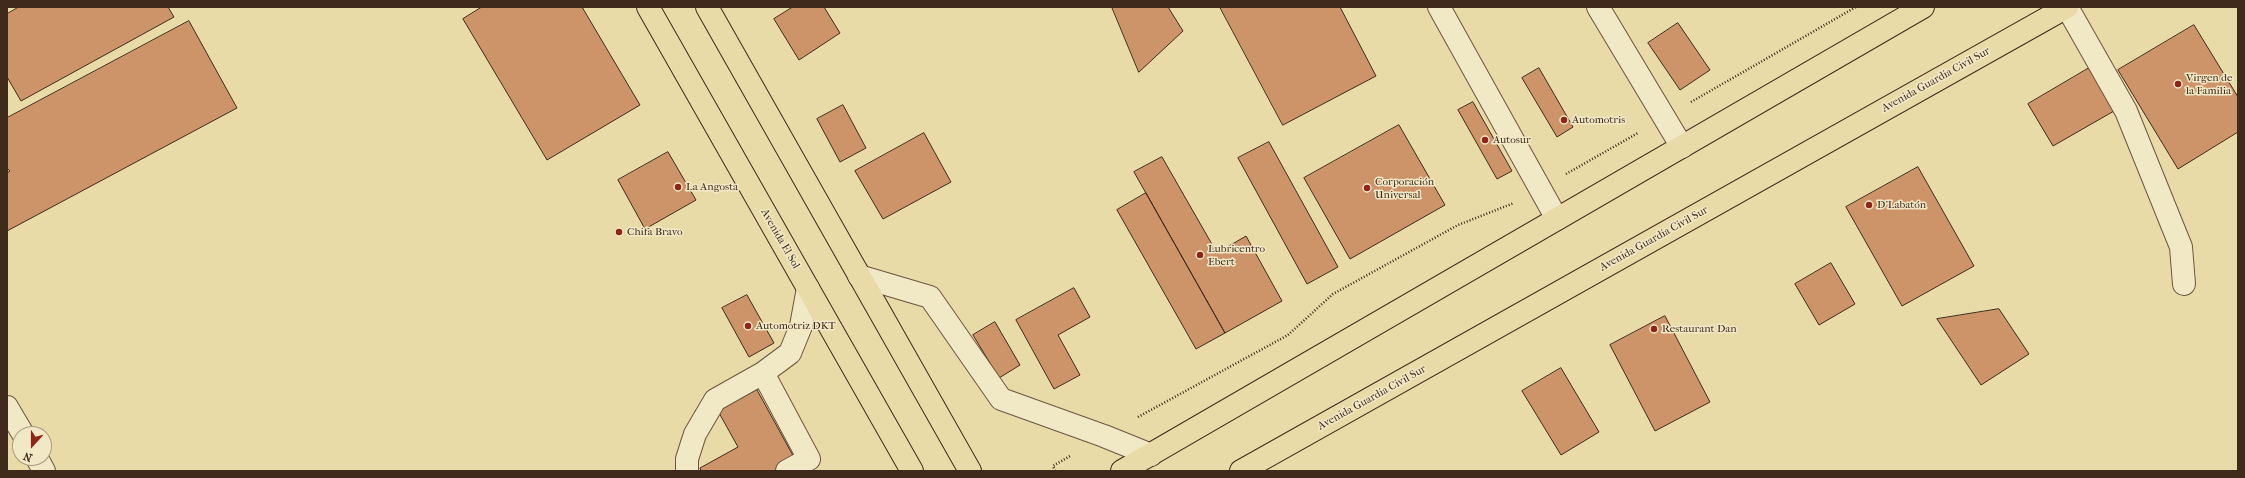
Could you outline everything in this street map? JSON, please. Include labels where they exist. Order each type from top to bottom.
[{"type":"main road","name":"Avenida El Sol","points":[[648,7],[912,471]]},
{"type":"main road","points":[[708,7],[970,471]]},
{"type":"main road","points":[[1122,471],[1924,7]]},
{"type":"main road","name":"Avenida Guardia Civil Sur","points":[[1241,471],[2067,7]]},
{"type":"street","points":[[1439,7],[1557,219]]},
{"type":"street","points":[[1598,7],[1682,147]]},
{"type":"street","points":[[2067,7],[2126,111],[2181,247],[2184,284]]},
{"type":"street","points":[[859,276],[930,297],[1001,399],[1104,436],[1151,455]]},
{"type":"street","points":[[687,471],[687,459],[695,434],[714,400],[763,372],[790,353],[801,326],[808,288]]},
{"type":"street","points":[[763,372],[812,465],[787,471]]},
{"type":"street","points":[[7,407],[18,426]]},
{"type":"path","points":[[1055,471],[1053,466],[1104,436],[1288,335],[1333,294],[1458,224],[1504,208],[1540,189],[1856,7]]},
{"type":"building","points":[[19,7],[168,7],[174,17],[21,101],[7,77],[7,14]]},
{"type":"building","points":[[482,7],[582,7],[640,105],[547,160],[463,19]]},
{"type":"building","points":[[793,7],[824,7],[840,33],[799,60],[774,19]]},
{"type":"building","points":[[1112,7],[1168,7],[1183,31],[1139,72]]},
{"type":"building","points":[[1220,7],[1340,7],[1376,76],[1283,125]]},
{"type":"building","points":[[189,21],[237,108],[7,231],[7,173],[10,171],[7,168],[7,118]]},
{"type":"building","points":[[1678,23],[1710,70],[1680,90],[1648,43]]},
{"type":"building","name":"Virgen de la Familia","points":[[2194,25],[2238,97],[2238,132],[2178,169],[2118,70]]},
{"type":"building","points":[[2096,64],[2121,107],[2053,146],[2028,104]]},
{"type":"building","points":[[1539,68],[1573,127],[1557,137],[1522,78]]},
{"type":"building","name":"Autosur","points":[[1473,102],[1512,171],[1497,179],[1458,110]]},
{"type":"building","points":[[843,105],[866,148],[840,162],[817,119]]},
{"type":"building","points":[[1399,125],[1445,205],[1350,259],[1304,178]]},
{"type":"building","points":[[924,133],[951,182],[883,219],[855,171]]},
{"type":"building","points":[[1269,142],[1338,267],[1307,284],[1238,158]]},
{"type":"building","points":[[668,152],[696,200],[645,229],[618,180]]},
{"type":"building","points":[[1162,157],[1217,253],[1246,236],[1282,301],[1225,333],[1134,172]]},
{"type":"building","points":[[1918,167],[1974,266],[1902,306],[1846,207]]},
{"type":"building","points":[[1146,193],[1225,333],[1196,349],[1117,210]]},
{"type":"building","points":[[1831,263],[1855,304],[1819,325],[1795,284]]},
{"type":"building","points":[[1074,288],[1090,317],[1058,335],[1080,375],[1054,389],[1016,320]]},
{"type":"building","name":"Automotriz DKT","points":[[747,295],[774,343],[749,357],[722,308]]},
{"type":"building","points":[[1999,309],[2029,354],[1981,385],[1937,319]]},
{"type":"building","points":[[1665,316],[1710,402],[1655,431],[1610,345]]},
{"type":"building","points":[[995,322],[1020,365],[999,378],[973,335]]},
{"type":"building","points":[[1561,368],[1599,432],[1561,455],[1522,391]]},
{"type":"building","points":[[757,390],[796,461],[777,471],[701,471],[700,468],[738,447],[718,411]]},
{"type":"place","name":"Virgen de la Familia","points":[[2178,84]]},
{"type":"place","name":"Automotris","points":[[1564,120]]},
{"type":"place","name":"Autosur","points":[[1485,140]]},
{"type":"place","name":"La Angosta","points":[[678,187]]},
{"type":"place","name":"Corporación Universal","points":[[1367,188]]},
{"type":"place","name":"D'Labatón","points":[[1869,205]]},
{"type":"place","name":"Chifa Bravo","points":[[619,232]]},
{"type":"place","name":"Lubricentro Ebert","points":[[1200,255]]},
{"type":"place","name":"Automotriz DKT","points":[[748,326]]},
{"type":"place","name":"Restaurant Dan","points":[[1654,329]]}]
